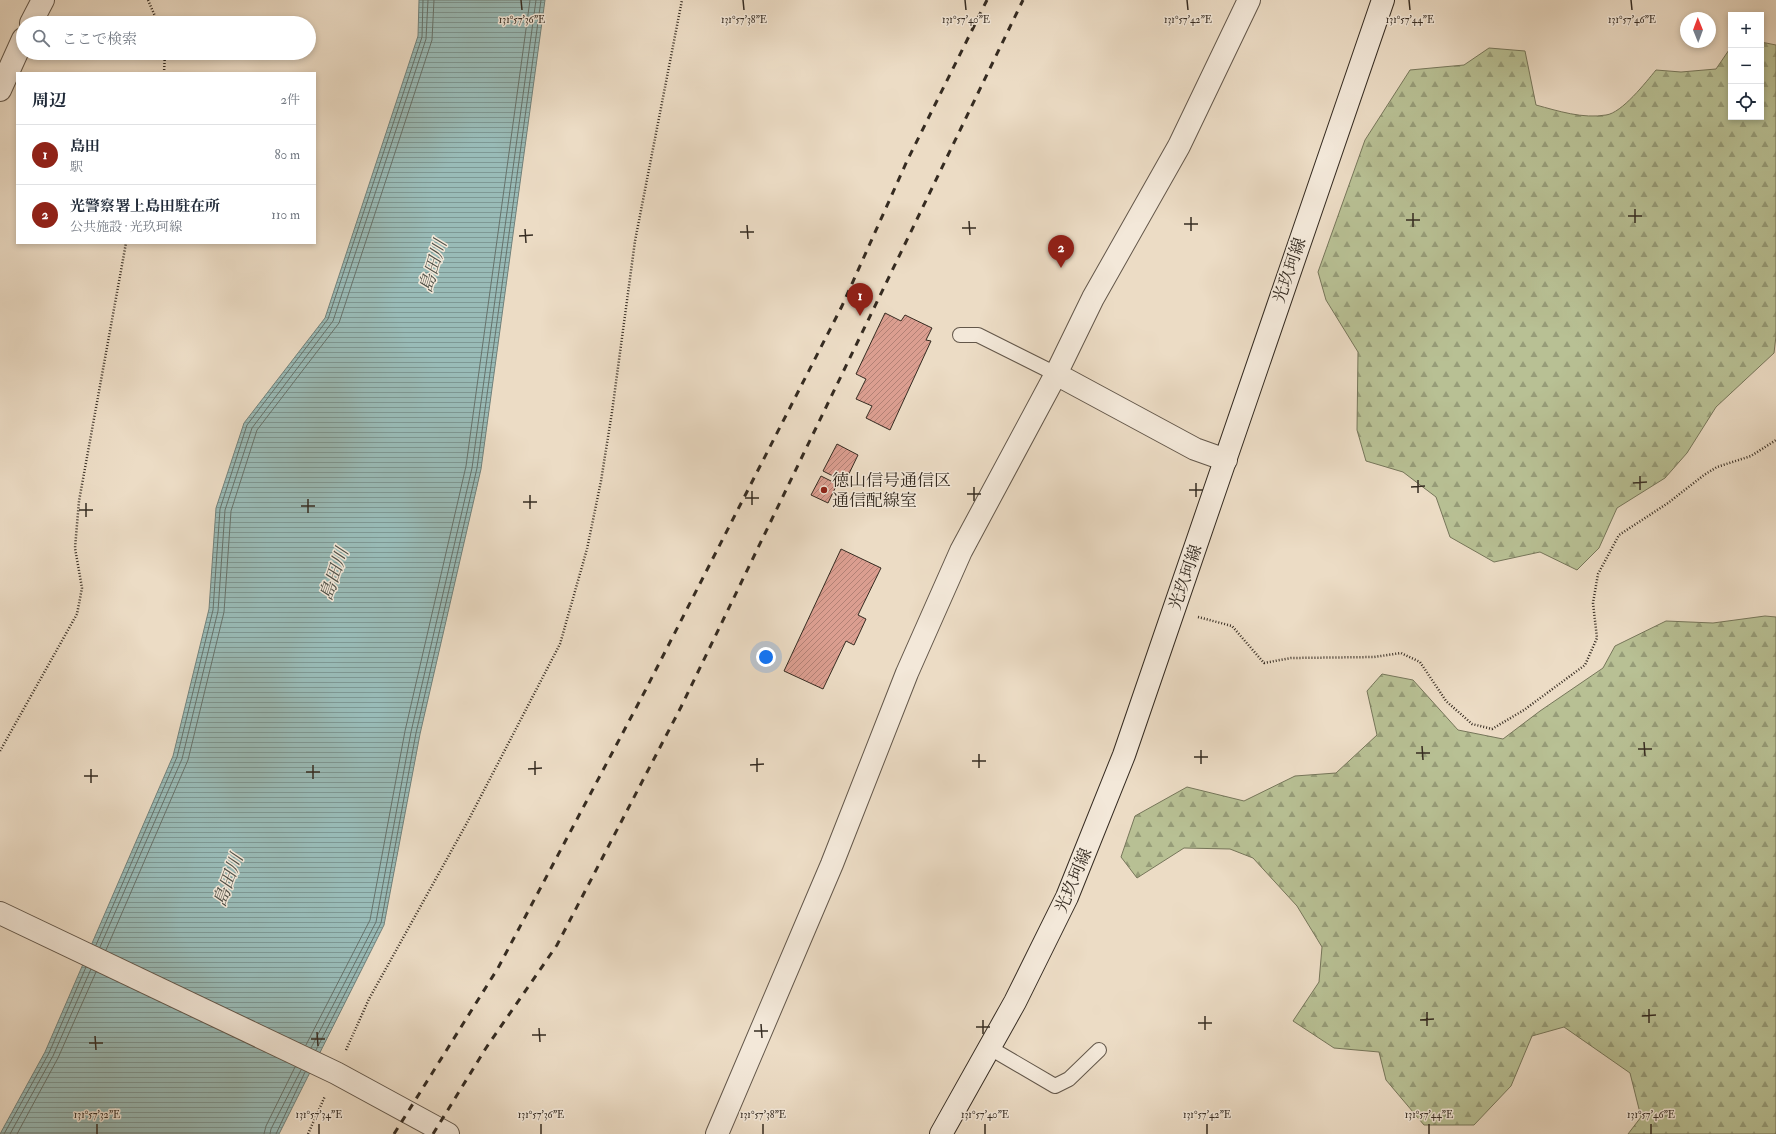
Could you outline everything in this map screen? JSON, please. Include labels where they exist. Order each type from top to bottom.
[{"type":"street","points":[[35,16],[43,0]]},
{"type":"street","points":[[717,1134],[832,864],[907,673],[961,551],[1056,374],[1093,298],[1178,146],[1249,0]]},
{"type":"street","name":"光玖珂線","points":[[941,1134],[1015,1002],[1067,897],[1124,755],[1382,0]]},
{"type":"street","points":[[0,90],[16,55]]},
{"type":"street","points":[[1056,374],[1195,449],[1226,460]]},
{"type":"street","points":[[0,913],[336,1073],[448,1134]]},
{"type":"lane","points":[[960,335],[978,335],[1056,374]]},
{"type":"lane","points":[[990,1048],[1056,1086],[1069,1079],[1099,1050]]},
{"type":"path","points":[[148,0],[155,16]]},
{"type":"path","points":[[308,1134],[369,999],[468,821],[560,644],[586,549],[600,481],[612,412],[635,241],[682,0]]},
{"type":"path","points":[[164,72],[165,60]]},
{"type":"path","points":[[0,751],[77,614],[82,588],[75,548],[79,501],[126,244]]},
{"type":"path","points":[[1174,611],[1232,626],[1264,663],[1291,658],[1374,657],[1401,653],[1420,662],[1446,701],[1472,724],[1492,729],[1524,710],[1585,665],[1597,638],[1593,603],[1598,574],[1619,535],[1668,503],[1704,475],[1717,467],[1751,456],[1776,440]]},
{"type":"green space","points":[[1764,43],[1776,45],[1776,336],[1774,353],[1716,407],[1687,453],[1665,478],[1617,508],[1599,548],[1577,570],[1540,552],[1494,562],[1450,537],[1436,497],[1403,472],[1366,461],[1357,430],[1358,352],[1326,300],[1318,272],[1365,140],[1410,70],[1464,65],[1489,48],[1525,51],[1536,105],[1571,114],[1588,116],[1606,115],[1619,109],[1640,89],[1656,70],[1681,72],[1716,69],[1728,51],[1728,120],[1764,120]]},
{"type":"green space","points":[[1765,616],[1776,617],[1776,1134],[1628,1134],[1641,1117],[1630,1073],[1564,1027],[1532,1036],[1511,1086],[1474,1125],[1424,1125],[1386,1080],[1379,1052],[1334,1048],[1293,1021],[1319,982],[1322,947],[1297,906],[1253,858],[1230,849],[1184,848],[1137,878],[1121,857],[1135,816],[1187,787],[1244,801],[1295,776],[1336,773],[1377,735],[1367,691],[1382,674],[1413,680],[1458,730],[1503,739],[1540,711],[1603,668],[1615,646],[1666,621],[1713,623]]},
{"type":"water","name":"島田川","points":[[419,0],[545,0],[481,469],[420,734],[384,925],[279,1134],[0,1134],[45,1052],[173,756],[209,609],[216,508],[244,423],[325,318],[418,36]]},
{"type":"building","points":[[885,313],[901,321],[905,315],[932,328],[926,340],[931,341],[890,430],[866,418],[872,406],[856,399],[866,379],[856,374]]},
{"type":"building","points":[[837,444],[858,455],[845,482],[823,471]]},
{"type":"building","name":"徳山信号通信区 通信配線室","points":[[821,476],[837,484],[828,503],[811,495]]},
{"type":"building","points":[[841,549],[881,568],[858,615],[866,619],[854,645],[846,641],[823,689],[784,671]]},
{"type":"railway","points":[[394,1134],[498,968],[645,691],[842,306],[907,161],[987,0]]},
{"type":"railway","points":[[433,1134],[486,1048],[557,945],[681,707],[1023,0]]},
{"type":"place","name":"光警察署上島田駐在所","points":[[1061,268]]},
{"type":"place","name":"島田","points":[[860,316]]},
{"type":"place","name":"徳山信号通信区 通信配線室","points":[[824,490]]}]
